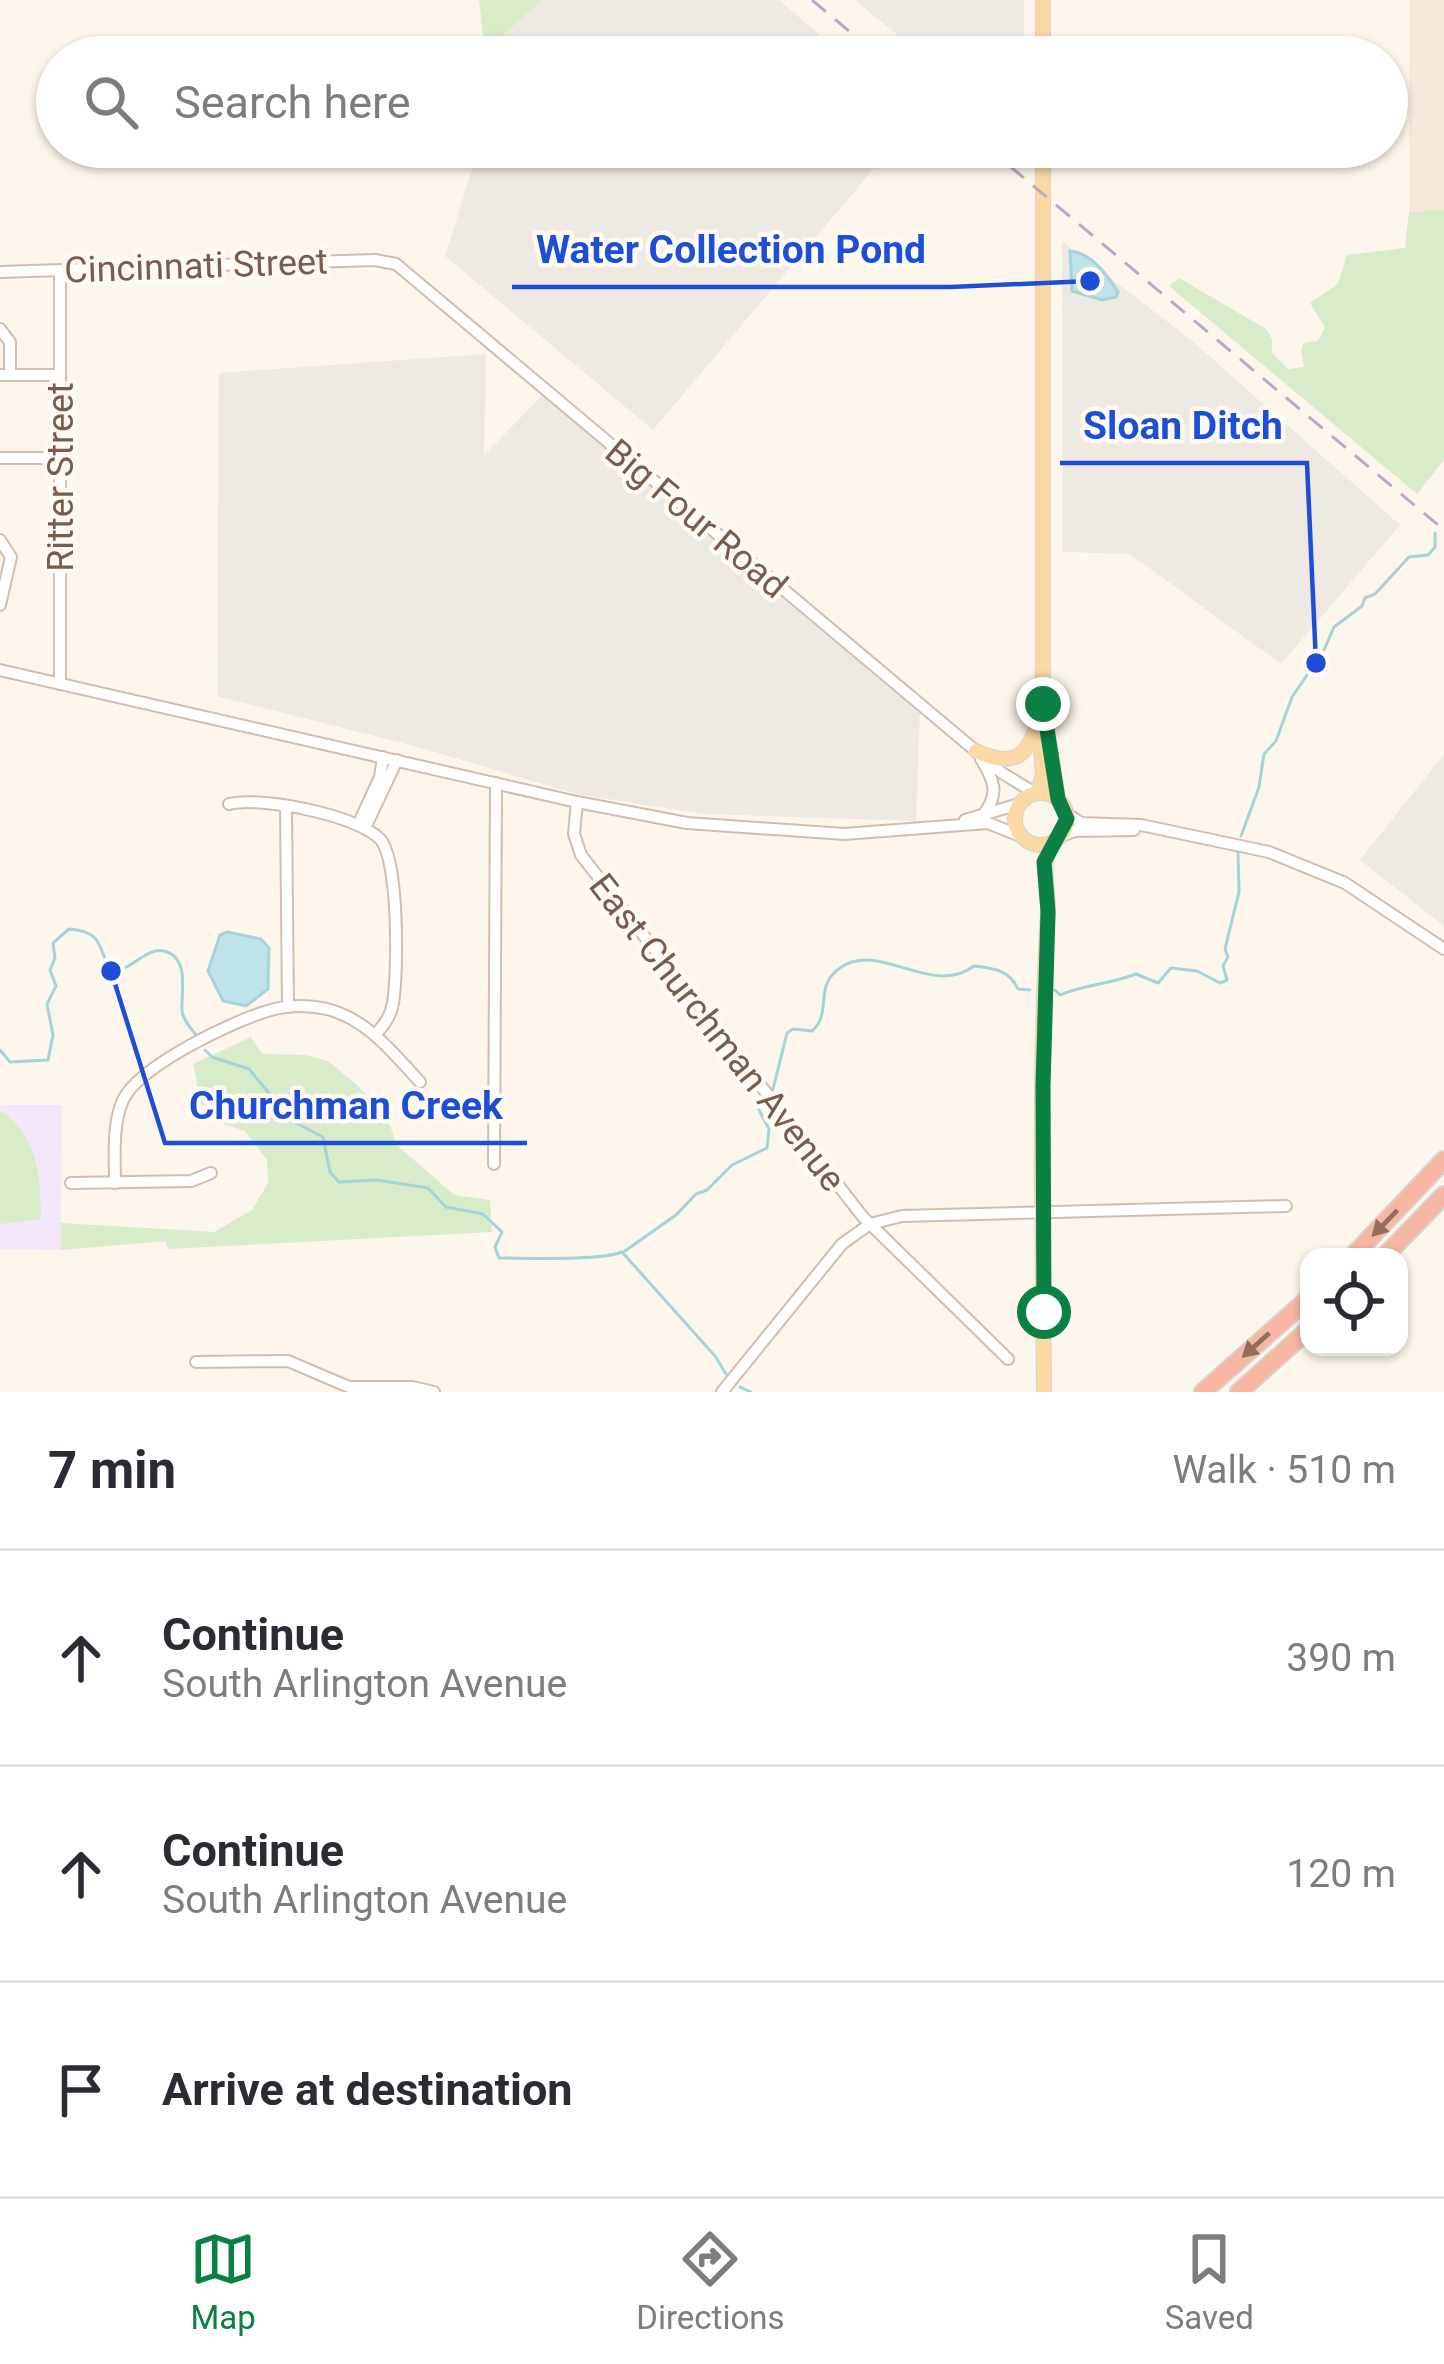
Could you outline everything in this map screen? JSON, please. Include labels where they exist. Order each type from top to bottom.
[{"type":"highway","points":[[1361,1248],[1444,1160]]},
{"type":"highway","points":[[1393,1248],[1444,1195]]},
{"type":"highway","points":[[1203,1392],[1300,1306]]},
{"type":"highway","points":[[1239,1392],[1300,1337]]},
{"type":"main road","points":[[1042,0],[1043,36]]},
{"type":"main road","points":[[1043,168],[1043,775],[1016,824],[1035,865],[1045,934]]},
{"type":"main road","points":[[976,751],[995,760],[1016,757],[1031,741],[1041,712]]},
{"type":"main road","points":[[1041,712],[1058,799],[1066,813],[1044,862],[1048,912],[1044,1392]]},
{"type":"main road","points":[[1029,798],[1058,799]]},
{"type":"main road","points":[[1025,839],[1040,844],[1056,839]]},
{"type":"street","name":"Cincinnati Street","points":[[0,272],[391,262]]},
{"type":"street","name":"Big Four Road","points":[[391,262],[1029,798]]},
{"type":"street","name":"Ritter Street","points":[[60,270],[60,683]]},
{"type":"street","points":[[0,328],[10,342],[5,375],[60,375]]},
{"type":"street","points":[[0,458],[58,458]]},
{"type":"street","points":[[0,604],[10,561],[3,543]]},
{"type":"street","points":[[0,670],[577,802],[723,827],[824,834],[988,823],[1025,839]]},
{"type":"street","points":[[976,751],[995,790],[983,814]]},
{"type":"street","points":[[362,826],[383,757]]},
{"type":"street","points":[[362,826],[397,760]]},
{"type":"street","points":[[494,1164],[496,783]]},
{"type":"street","points":[[899,832],[983,814],[1029,798]]},
{"type":"street","points":[[229,804],[257,801],[286,807],[362,826],[383,842],[391,858],[393,1004],[375,1035]]},
{"type":"street","name":"East Churchman Avenue","points":[[577,802],[574,834],[581,855],[870,1224],[1008,1359]]},
{"type":"street","points":[[286,807],[288,1007]]},
{"type":"street","points":[[1066,813],[1082,823],[1130,823],[1246,845],[1317,870],[1385,906],[1444,949]]},
{"type":"street","points":[[1056,839],[1075,832],[1161,830]]},
{"type":"street","points":[[115,1183],[117,1118],[134,1083],[178,1053],[257,1016],[288,1007],[338,1012],[375,1035],[420,1082]]},
{"type":"street","points":[[71,1183],[191,1180],[212,1173]]},
{"type":"street","points":[[722,1392],[838,1248],[870,1224],[902,1216],[1286,1206]]},
{"type":"street","points":[[196,1362],[288,1361],[350,1387],[434,1392]]},
{"type":"shaded area","points":[[543,0],[779,0],[821,36],[502,36]]},
{"type":"shaded area","points":[[855,0],[1024,0],[1024,36],[899,36]]},
{"type":"shaded area","points":[[1409,0],[1444,0],[1444,210],[1409,212]]},
{"type":"shaded area","points":[[472,168],[874,168],[653,430],[445,256]]},
{"type":"shaded area","points":[[1062,241],[1190,339],[1400,525],[1281,664],[1130,554],[1063,552]]},
{"type":"shaded area","points":[[486,354],[484,455],[543,395],[920,713],[916,821],[704,814],[576,794],[418,747],[217,696],[219,373]]},
{"type":"shaded area","points":[[1444,754],[1444,926],[1360,860]]},
{"type":"shaded area","points":[[0,1105],[62,1105],[61,1250],[0,1249]]},
{"type":"green space","points":[[479,0],[543,0],[502,36],[483,36]]},
{"type":"green space","points":[[1444,210],[1444,460],[1417,494],[1169,286],[1179,278],[1266,329],[1272,353],[1288,369],[1304,367],[1304,343],[1318,341],[1325,327],[1310,303],[1338,284],[1347,255],[1405,248],[1409,212]]},
{"type":"green space","points":[[251,1037],[262,1054],[328,1061],[388,1120],[397,1145],[454,1195],[490,1200],[492,1232],[168,1249],[165,1241],[61,1250],[61,1223],[214,1232],[252,1210],[268,1183],[267,1160],[245,1131],[218,1122],[201,1104],[193,1064]]},
{"type":"green space","points":[[0,1110],[23,1132],[35,1158],[41,1219],[0,1224]]},
{"type":"water","points":[[1070,251],[1098,266],[1118,292],[1116,297],[1102,300],[1072,291]]},
{"type":"water","points":[[227,932],[261,939],[269,948],[268,989],[246,1006],[223,1001],[208,971],[220,935]]},
{"type":"waterway","points":[[1241,836],[1259,787],[1264,754],[1276,741],[1292,697],[1334,627],[1375,594],[1409,557],[1428,555],[1435,547],[1435,533]]},
{"type":"waterway","points":[[1055,990],[1060,995],[1136,974],[1158,983],[1171,968],[1197,971],[1220,983],[1227,980],[1223,966],[1239,892],[1238,852]]},
{"type":"waterway","points":[[0,1050],[10,1062],[48,1060],[53,1035],[47,1004],[56,986],[50,970],[55,958],[53,943],[69,929],[94,938],[111,971],[157,951],[178,960],[183,1014],[197,1036]]},
{"type":"waterway","points":[[772,1093],[787,1033],[812,1031],[821,1016],[827,983],[840,968],[855,961],[871,960],[941,976],[974,966],[989,968],[1006,974],[1018,989],[1030,990]]},
{"type":"waterway","points":[[205,1050],[212,1057],[249,1069],[292,1121],[323,1137],[330,1172],[339,1182],[377,1180],[428,1188],[446,1207],[483,1214],[502,1232],[495,1247],[499,1258],[581,1258],[622,1252],[726,1374]]},
{"type":"waterway","points":[[625,1251],[676,1215],[732,1165],[767,1148],[769,1129],[758,1108],[763,1099]]},
{"type":"waterway","points":[[740,1387],[751,1392]]},
{"type":"railway","points":[[812,0],[855,36]]},
{"type":"railway","points":[[1012,168],[1444,530]]},
{"type":"place","name":"Water Collection Pond","points":[[1090,281]]},
{"type":"place","name":"Sloan Ditch","points":[[1316,663]]},
{"type":"place","name":"Churchman Creek","points":[[111,971]]},
{"type":"route","points":[[1043,704],[1058,799],[1067,819],[1044,862],[1048,912],[1044,1312]]}]
